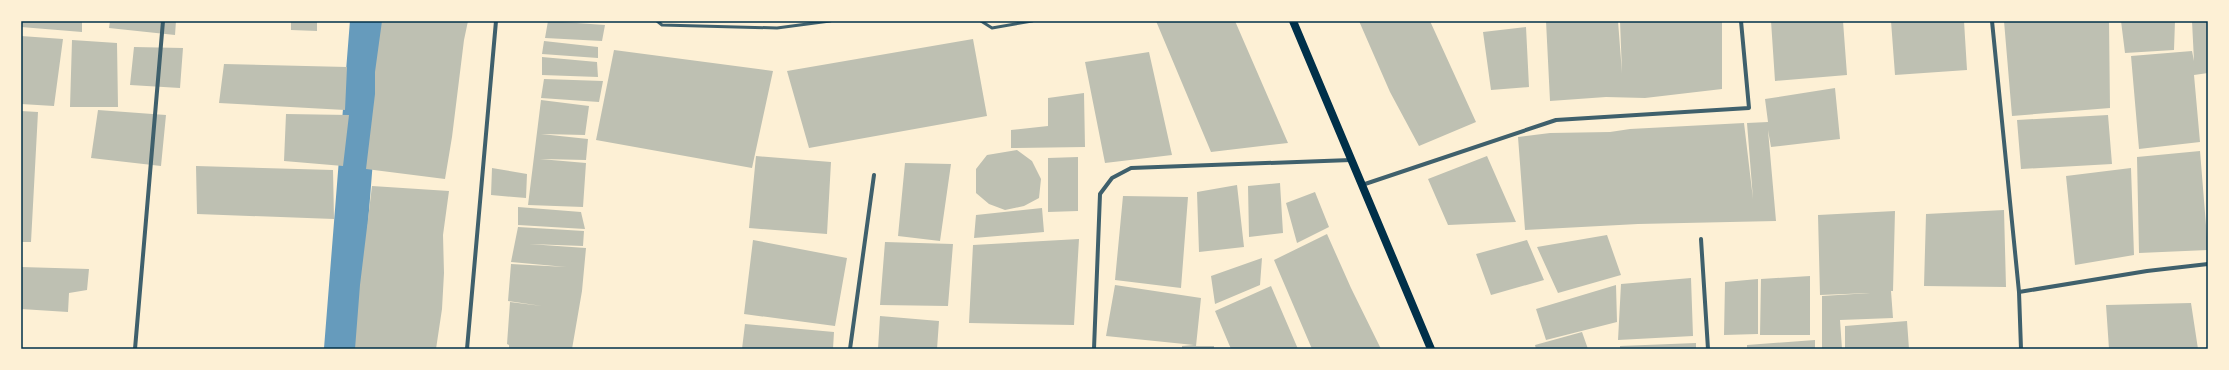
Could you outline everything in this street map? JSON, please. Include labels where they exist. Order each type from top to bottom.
[{"type":"main road","points":[[1293,21],[1431,349]]},
{"type":"street","points":[[135,349],[163,21]]},
{"type":"street","points":[[467,349],[496,21]]},
{"type":"street","points":[[1362,186],[1556,120],[1749,108],[1741,21]]},
{"type":"street","points":[[1992,21],[2019,292],[2021,349]]},
{"type":"street","points":[[1094,349],[1100,194],[1112,178],[1130,168],[1351,160]]},
{"type":"street","points":[[850,349],[874,175]]},
{"type":"street","points":[[1701,239],[1708,349]]},
{"type":"street","points":[[2019,292],[2147,271],[2208,264]]},
{"type":"lane","points":[[657,21],[662,25],[777,28],[830,21]]},
{"type":"lane","points":[[981,21],[992,28],[1032,21]]},
{"type":"building","points":[[21,21],[82,21],[82,32],[21,27]]},
{"type":"building","points":[[110,21],[176,21],[175,35],[109,28]]},
{"type":"building","points":[[291,21],[317,21],[317,31],[291,30]]},
{"type":"building","points":[[382,21],[468,21],[464,40],[452,137],[445,179],[366,169],[375,94],[375,72]]},
{"type":"building","points":[[548,21],[605,25],[602,41],[545,38]]},
{"type":"building","points":[[1156,21],[1235,21],[1288,143],[1211,152]]},
{"type":"building","points":[[1359,21],[1430,21],[1476,122],[1419,146],[1390,92]]},
{"type":"building","points":[[1546,21],[1618,21],[1622,73],[1620,21],[1722,21],[1722,89],[1645,98],[1606,97],[1550,101]]},
{"type":"building","points":[[1771,21],[1843,21],[1847,75],[1775,81]]},
{"type":"building","points":[[1891,21],[1964,21],[1967,70],[1895,75]]},
{"type":"building","points":[[2004,21],[2109,21],[2110,108],[2012,116]]},
{"type":"building","points":[[2121,21],[2175,21],[2174,50],[2125,53]]},
{"type":"building","points":[[2192,21],[2208,21],[2208,73],[2194,75],[2200,142],[2139,149],[2131,56],[2192,51],[2194,61]]},
{"type":"building","points":[[1526,27],[1529,87],[1491,90],[1483,32]]},
{"type":"building","points":[[21,36],[63,39],[54,106],[21,104]]},
{"type":"building","points":[[973,39],[987,116],[809,148],[787,71]]},
{"type":"building","points":[[72,40],[117,43],[118,107],[70,107]]},
{"type":"building","points":[[544,41],[598,47],[598,58],[542,54]]},
{"type":"building","points":[[134,47],[183,48],[180,88],[130,85]]},
{"type":"building","points":[[614,50],[773,71],[752,168],[596,140]]},
{"type":"building","points":[[1149,52],[1172,155],[1105,163],[1085,62]]},
{"type":"building","points":[[542,57],[597,62],[598,77],[542,75]]},
{"type":"building","points":[[224,64],[347,67],[345,110],[219,103]]},
{"type":"building","points":[[544,79],[603,81],[599,102],[541,98]]},
{"type":"building","points":[[1835,88],[1840,139],[1771,147],[1768,130],[1776,221],[1638,224],[1525,230],[1518,137],[1550,133],[1610,132],[1630,129],[1744,123],[1753,199],[1747,123],[1768,122],[1765,99]]},
{"type":"building","points":[[1084,93],[1085,147],[1011,148],[1011,130],[1048,126],[1048,98]]},
{"type":"building","points":[[541,100],[589,106],[585,135],[541,134],[588,139],[586,160],[540,159],[586,163],[583,207],[528,205]]},
{"type":"building","points":[[98,110],[166,115],[161,166],[91,158]]},
{"type":"building","points":[[21,111],[38,112],[31,242],[21,242]]},
{"type":"building","points":[[286,114],[349,115],[343,166],[284,161]]},
{"type":"building","points":[[2108,115],[2112,164],[2021,169],[2017,120]]},
{"type":"building","points":[[1017,150],[1032,161],[1041,179],[1039,198],[1024,206],[1005,210],[989,204],[976,193],[976,169],[987,155]]},
{"type":"building","points":[[2200,151],[2208,250],[2139,253],[2137,157]]},
{"type":"building","points":[[756,156],[831,162],[827,234],[749,228]]},
{"type":"building","points":[[1487,156],[1516,222],[1448,225],[1428,179]]},
{"type":"building","points":[[1078,157],[1078,211],[1048,212],[1048,158]]},
{"type":"building","points":[[905,163],[951,164],[940,241],[898,236]]},
{"type":"building","points":[[196,166],[333,170],[334,219],[197,214]]},
{"type":"building","points":[[492,168],[527,174],[526,198],[491,195]]},
{"type":"building","points":[[2131,168],[2134,255],[2075,265],[2066,176]]},
{"type":"building","points":[[1280,183],[1283,233],[1249,237],[1248,186]]},
{"type":"building","points":[[1237,185],[1244,247],[1199,252],[1197,192]]},
{"type":"building","points":[[372,186],[449,191],[443,235],[444,273],[442,309],[436,349],[355,349],[360,285]]},
{"type":"building","points":[[1315,192],[1329,227],[1297,243],[1286,203]]},
{"type":"building","points":[[1123,196],[1188,197],[1181,288],[1115,280]]},
{"type":"building","points":[[518,207],[581,212],[585,229],[518,225]]},
{"type":"building","points":[[1042,208],[1044,232],[974,238],[976,215]]},
{"type":"building","points":[[2004,210],[2006,287],[1924,286],[1926,214]]},
{"type":"building","points":[[1895,211],[1893,291],[1891,291],[1893,318],[1840,320],[1842,349],[1822,349],[1822,296],[1870,293],[1820,295],[1818,215]]},
{"type":"building","points":[[518,227],[584,231],[583,246],[529,244],[586,248],[582,291],[572,349],[509,349],[509,345],[507,344],[510,302],[542,306],[508,301],[511,264],[566,267],[511,262]]},
{"type":"building","points":[[1327,234],[1351,288],[1381,349],[1312,349],[1274,260]]},
{"type":"building","points":[[1607,235],[1621,275],[1558,293],[1537,247]]},
{"type":"building","points":[[1079,239],[1074,325],[969,323],[973,245]]},
{"type":"building","points":[[753,240],[847,258],[835,326],[744,314]]},
{"type":"building","points":[[1527,240],[1544,280],[1491,295],[1476,254]]},
{"type":"building","points":[[885,242],[953,244],[948,306],[880,305]]},
{"type":"building","points":[[1262,258],[1260,285],[1215,304],[1211,276]]},
{"type":"building","points":[[21,267],[89,269],[87,290],[69,293],[68,312],[21,309]]},
{"type":"building","points":[[1810,276],[1810,335],[1760,335],[1761,279]]},
{"type":"building","points":[[1691,278],[1693,336],[1618,340],[1621,284]]},
{"type":"building","points":[[1758,279],[1758,334],[1724,335],[1725,282]]},
{"type":"building","points":[[1115,285],[1201,298],[1196,346],[1214,346],[1214,349],[1182,349],[1182,346],[1194,345],[1106,336]]},
{"type":"building","points":[[1616,285],[1617,322],[1546,340],[1536,309]]},
{"type":"building","points":[[1271,286],[1298,349],[1231,349],[1215,311]]},
{"type":"building","points":[[2191,303],[2198,349],[2109,349],[2106,305]]},
{"type":"building","points":[[880,316],[939,321],[937,349],[878,349]]},
{"type":"building","points":[[1907,321],[1909,349],[1845,349],[1845,326]]},
{"type":"building","points":[[745,324],[834,332],[833,349],[742,349]]},
{"type":"building","points":[[1582,332],[1588,349],[1536,349],[1535,345]]},
{"type":"building","points":[[1815,340],[1815,349],[1747,349],[1747,345]]},
{"type":"building","points":[[1696,343],[1696,349],[1620,349],[1620,346]]},
{"type":"waterway","points":[[341,349],[367,21]]}]
